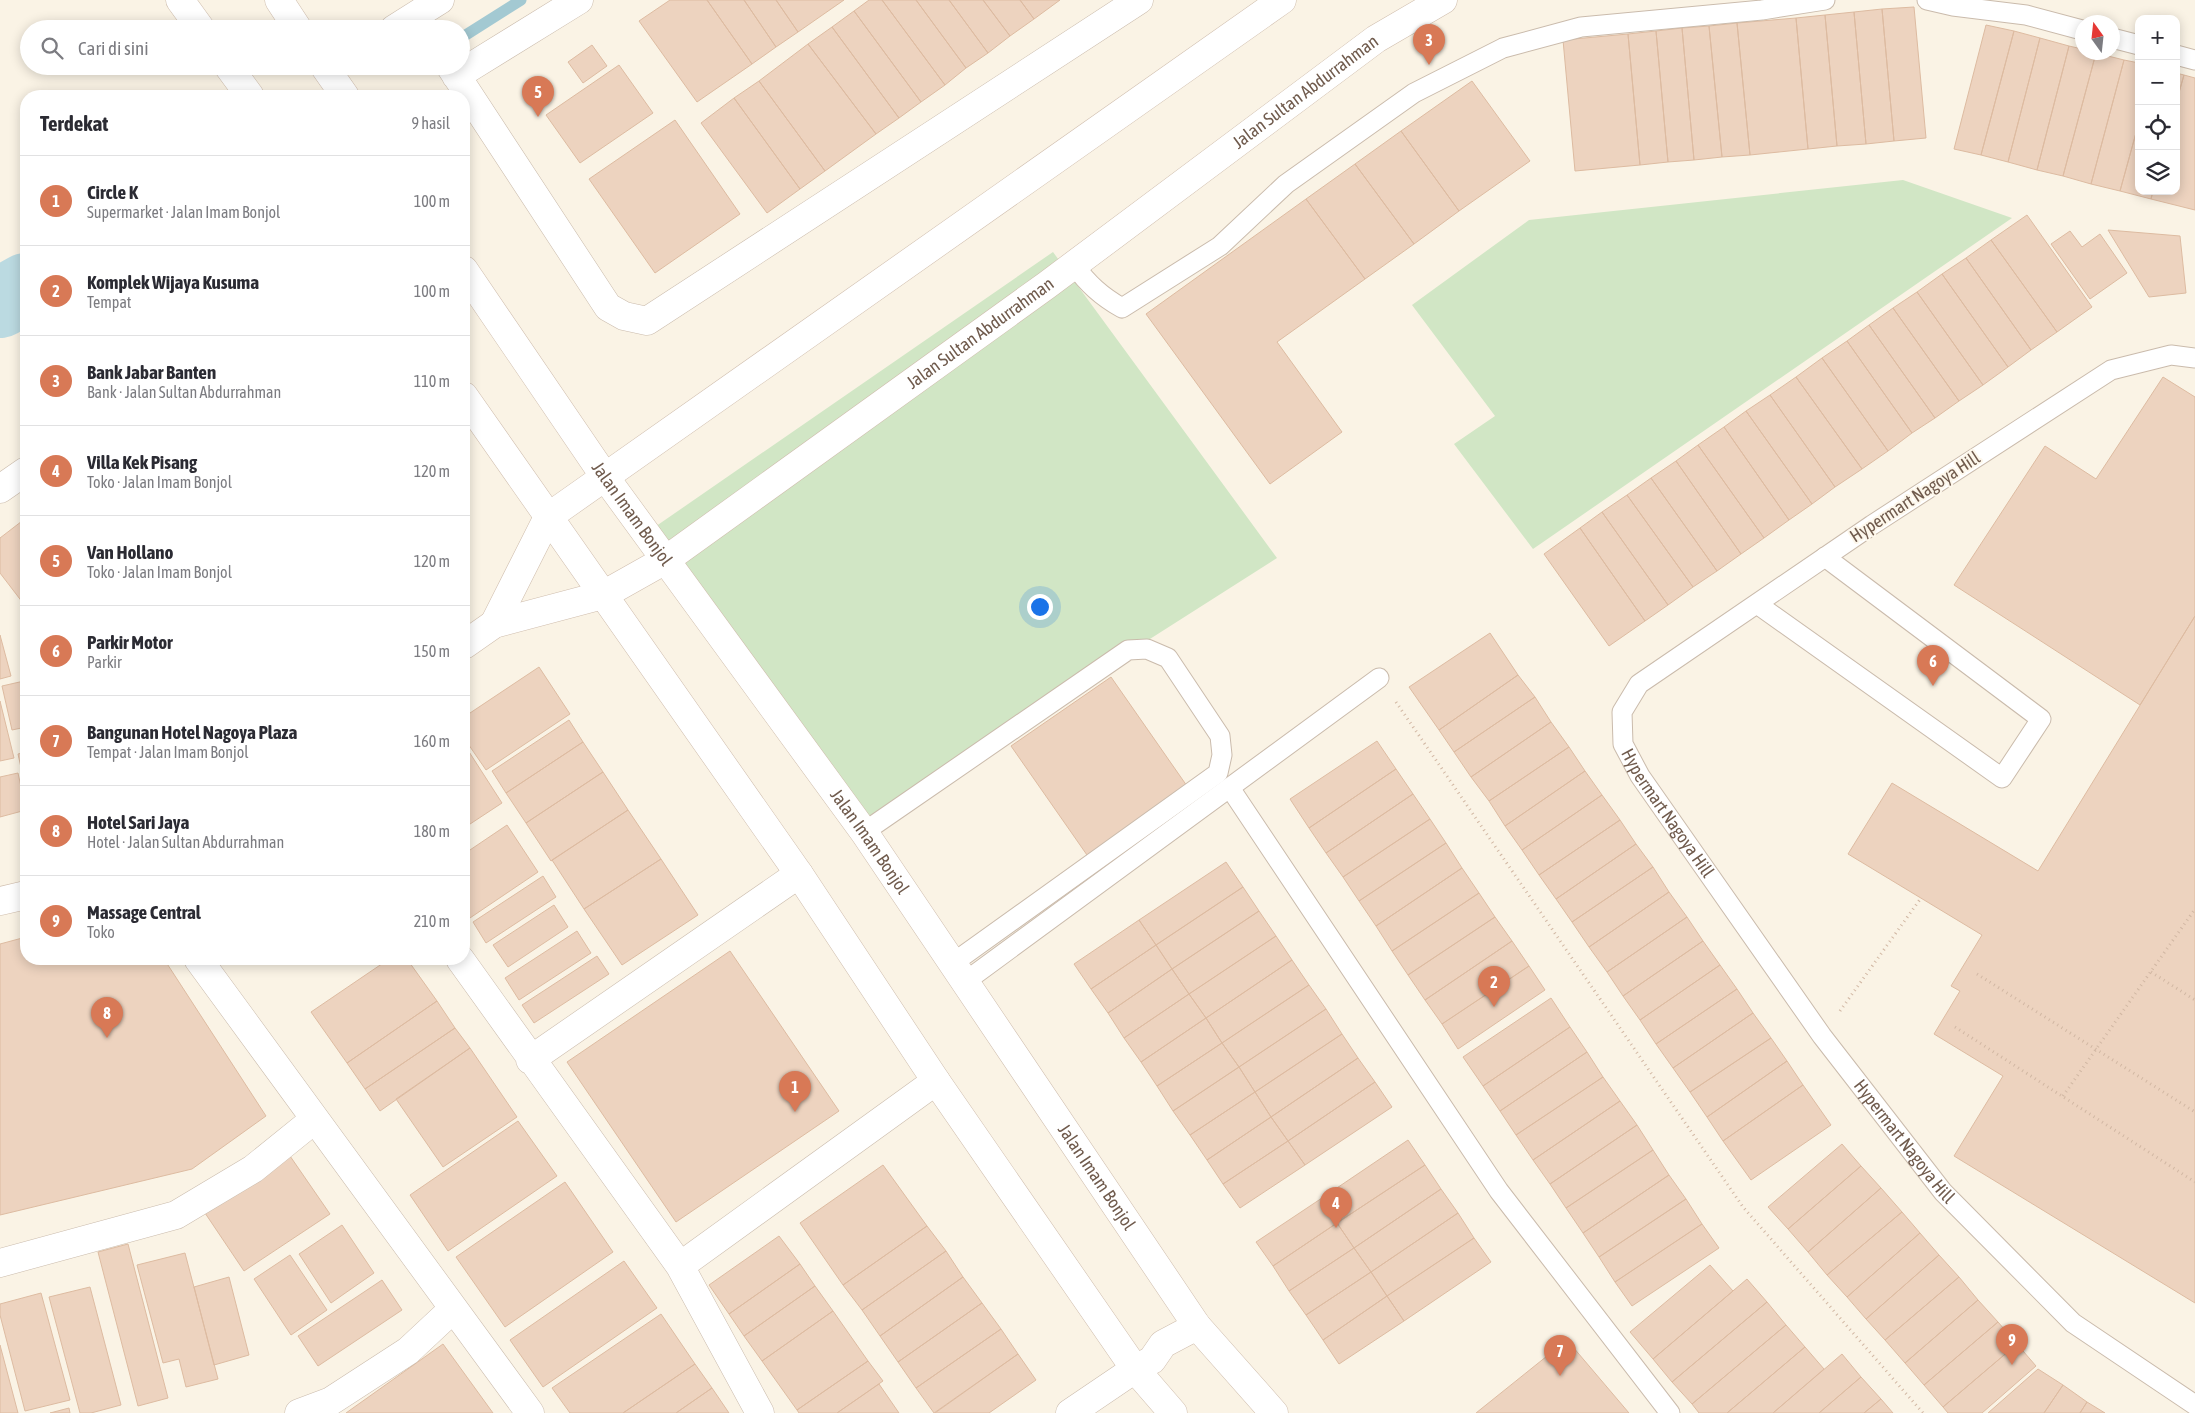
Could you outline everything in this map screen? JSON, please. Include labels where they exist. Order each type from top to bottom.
[{"type":"main road","points":[[180,0],[194,20]]},
{"type":"main road","points":[[279,0],[292,20]]},
{"type":"main road","points":[[420,20],[440,0]]},
{"type":"main road","points":[[470,61],[579,0]]},
{"type":"main road","points":[[470,97],[608,307],[624,316],[647,321],[1139,0]]},
{"type":"main road","name":"Jalan Sultan Abdurrahman","points":[[494,624],[548,517],[1282,0]]},
{"type":"main road","name":"Jalan Sultan Abdurrahman","points":[[470,641],[494,624],[604,595],[667,559],[1074,265],[1376,39],[1443,0]]},
{"type":"main road","points":[[235,75],[246,90]]},
{"type":"main road","points":[[456,75],[465,90]]},
{"type":"main road","name":"Jalan Imam Bonjol","points":[[470,279],[605,477],[667,559],[864,832],[1198,1326],[1274,1413]]},
{"type":"main road","points":[[470,405],[799,874],[936,1081],[1135,1369],[1173,1413]]},
{"type":"main road","points":[[0,489],[20,475]]},
{"type":"main road","points":[[530,1060],[799,874]]},
{"type":"main road","points":[[0,901],[20,896]]},
{"type":"main road","points":[[202,965],[530,1413]]},
{"type":"main road","points":[[464,965],[530,1060],[680,1266],[760,1413]]},
{"type":"main road","points":[[680,1266],[936,1081]]},
{"type":"main road","points":[[0,1263],[176,1215],[252,1169],[315,1119]]},
{"type":"main road","points":[[299,1413],[331,1400],[408,1351],[453,1308]]},
{"type":"main road","points":[[1070,1413],[1135,1369],[1152,1360],[1163,1344],[1198,1326]]},
{"type":"lane","points":[[1074,265],[1089,285],[1104,298],[1122,308],[1220,246],[1286,184],[1414,93],[1503,48],[1581,26],[1762,10],[1825,0]]},
{"type":"lane","points":[[1927,0],[1953,6],[2026,16],[2075,28]]},
{"type":"lane","points":[[2120,40],[2135,44]]},
{"type":"lane","points":[[2180,56],[2195,60]]},
{"type":"lane","name":"Hypermart Nagoya Hill","points":[[2195,358],[2171,355],[2111,370],[1825,557],[1640,684],[1622,712],[1624,744],[1640,776],[1822,1036],[1943,1192],[2073,1323],[2195,1405]]},
{"type":"lane","points":[[1757,604],[2002,778],[2041,719],[1825,557]]},
{"type":"lane","points":[[864,832],[1128,650],[1147,649],[1168,658],[1220,736],[1222,755],[1218,773],[959,972]]},
{"type":"lane","points":[[959,972],[1230,788],[1379,678]]},
{"type":"lane","points":[[1230,788],[1499,1192],[1670,1413]]},
{"type":"path","points":[[1379,678],[1743,1207],[1923,1413]]},
{"type":"path","points":[[1822,1036],[1921,898]]},
{"type":"path","points":[[2063,1096],[2195,909]]},
{"type":"path","points":[[2151,972],[2195,1000]]},
{"type":"path","points":[[1977,974],[2195,1112]]},
{"type":"path","points":[[1955,1027],[2195,1182]]},
{"type":"green space","points":[[1903,180],[2012,218],[1533,549],[1454,444],[1495,416],[1412,305],[1529,220]]},
{"type":"green space","points":[[1053,252],[1277,558],[867,819],[649,531]]},
{"type":"building","points":[[670,0],[707,0],[752,64],[697,102],[639,21]]},
{"type":"building","points":[[707,0],[744,0],[776,47],[752,64]]},
{"type":"building","points":[[744,0],[776,0],[798,32],[776,47]]},
{"type":"building","points":[[776,0],[844,0],[798,32]]},
{"type":"building","points":[[869,0],[882,0],[945,85],[921,102],[854,11]]},
{"type":"building","points":[[882,0],[916,0],[966,68],[945,85]]},
{"type":"building","points":[[916,0],[949,0],[988,53],[966,68]]},
{"type":"building","points":[[949,0],[983,0],[1010,36],[988,53]]},
{"type":"building","points":[[983,0],[1020,0],[1034,19],[1010,36]]},
{"type":"building","points":[[1020,0],[1060,0],[1034,19]]},
{"type":"building","points":[[1914,7],[1926,138],[1894,141],[1882,9]]},
{"type":"building","points":[[1882,9],[1894,141],[1866,144],[1854,12]]},
{"type":"building","points":[[854,11],[921,102],[899,118],[832,27]]},
{"type":"building","points":[[1854,12],[1866,144],[1837,146],[1825,15]]},
{"type":"building","points":[[1825,15],[1837,146],[1808,149],[1796,18]]},
{"type":"building","points":[[1796,18],[1808,149],[1750,155],[1737,23]]},
{"type":"building","points":[[1737,23],[1750,155],[1722,157],[1709,26]]},
{"type":"building","points":[[1986,25],[2014,31],[1981,155],[1954,149]]},
{"type":"building","points":[[1709,26],[1722,157],[1694,160],[1682,28]]},
{"type":"building","points":[[832,27],[899,118],[876,134],[808,44]]},
{"type":"building","points":[[1682,28],[1694,160],[1668,162],[1656,31]]},
{"type":"building","points":[[1656,31],[1668,162],[1640,165],[1628,34]]},
{"type":"building","points":[[2014,31],[2040,38],[2008,162],[1981,155]]},
{"type":"building","points":[[1628,34],[1640,165],[1575,171],[1563,40]]},
{"type":"building","points":[[2040,38],[2069,46],[2037,170],[2008,162]]},
{"type":"building","points":[[808,44],[876,134],[825,171],[759,81]]},
{"type":"building","points":[[592,45],[607,66],[583,83],[568,62]]},
{"type":"building","points":[[2069,46],[2075,47],[2075,60],[2094,60],[2063,176],[2037,170]]},
{"type":"building","points":[[2094,60],[2124,60],[2091,184],[2063,176]]},
{"type":"building","points":[[2124,60],[2135,62],[2135,137],[2120,191],[2091,184]]},
{"type":"building","points":[[619,65],[653,113],[580,163],[546,115]]},
{"type":"building","points":[[2180,74],[2184,75],[2180,89]]},
{"type":"building","points":[[2184,75],[2195,78],[2195,210],[2151,199],[2152,195],[2180,195],[2180,89]]},
{"type":"building","points":[[759,81],[825,171],[800,189],[734,98]]},
{"type":"building","points":[[1472,81],[1530,161],[1459,211],[1401,131]]},
{"type":"building","points":[[734,98],[800,189],[767,213],[701,123]]},
{"type":"building","points":[[675,120],[740,214],[655,273],[589,179]]},
{"type":"building","points":[[1401,131],[1459,211],[1414,244],[1355,164]]},
{"type":"building","points":[[2135,137],[2135,195],[2120,191]]},
{"type":"building","points":[[1355,164],[1414,244],[1365,279],[1306,199]]},
{"type":"building","points":[[2136,195],[2152,195],[2151,199]]},
{"type":"building","points":[[1306,199],[1365,279],[1277,342],[1342,432],[1270,484],[1146,314]]},
{"type":"building","points":[[2027,215],[2092,307],[2057,332],[1991,240]]},
{"type":"building","points":[[2108,230],[2180,236],[2186,293],[2149,297]]},
{"type":"building","points":[[2070,231],[2082,247],[2100,234],[2127,273],[2090,299],[2051,244]]},
{"type":"building","points":[[1991,240],[2057,332],[2031,350],[1966,258]]},
{"type":"building","points":[[1966,258],[2031,350],[2008,367],[1942,274]]},
{"type":"building","points":[[1942,274],[2008,367],[1983,385],[1917,292]]},
{"type":"building","points":[[1917,292],[1983,385],[1959,401],[1893,308]]},
{"type":"building","points":[[1893,308],[1959,401],[1935,418],[1869,325]]},
{"type":"building","points":[[1869,325],[1935,418],[1912,433],[1847,341]]},
{"type":"building","points":[[1847,341],[1912,433],[1888,451],[1822,358]]},
{"type":"building","points":[[1822,358],[1888,451],[1862,469],[1796,377]]},
{"type":"building","points":[[1796,377],[1862,469],[1835,487],[1770,395]]},
{"type":"building","points":[[2163,377],[2195,397],[2195,616],[2140,705],[1954,585],[2045,446],[2096,479]]},
{"type":"building","points":[[1770,395],[1835,487],[1812,504],[1746,411]]},
{"type":"building","points":[[1746,411],[1812,504],[1789,520],[1724,427]]},
{"type":"building","points":[[1724,427],[1789,520],[1764,538],[1698,445]]},
{"type":"building","points":[[1698,445],[1764,538],[1741,554],[1676,461]]},
{"type":"building","points":[[1676,461],[1741,554],[1717,571],[1651,478]]},
{"type":"building","points":[[1651,478],[1717,571],[1693,587],[1627,495]]},
{"type":"building","points":[[1627,495],[1693,587],[1668,605],[1602,512]]},
{"type":"building","points":[[1602,512],[1668,605],[1645,621],[1580,528]]},
{"type":"building","points":[[20,523],[20,599],[0,573],[0,538]]},
{"type":"building","points":[[1580,528],[1645,621],[1609,646],[1544,554]]},
{"type":"building","points":[[2195,616],[2195,1303],[1954,1156],[2003,1076],[1934,1034],[1960,991],[1951,986],[1982,935],[1848,854],[1892,783],[2038,871]]},
{"type":"building","points":[[1490,633],[1518,675],[1439,730],[1409,687]]},
{"type":"building","points":[[0,635],[11,676],[0,679]]},
{"type":"building","points":[[539,667],[570,714],[486,770],[470,747],[470,713]]},
{"type":"building","points":[[1518,675],[1535,697],[1454,752],[1439,730]]},
{"type":"building","points":[[1111,677],[1187,786],[1087,855],[1011,746]]},
{"type":"building","points":[[20,682],[20,728],[12,730],[2,686]]},
{"type":"building","points":[[1535,697],[1551,722],[1471,777],[1454,752]]},
{"type":"building","points":[[0,701],[14,758],[0,761]]},
{"type":"building","points":[[569,720],[583,742],[506,793],[492,771]]},
{"type":"building","points":[[1551,722],[1569,747],[1489,801],[1471,777]]},
{"type":"building","points":[[1377,741],[1396,769],[1309,828],[1290,799]]},
{"type":"building","points":[[583,742],[603,772],[526,823],[506,793]]},
{"type":"building","points":[[1569,747],[1585,771],[1505,826],[1489,801]]},
{"type":"building","points":[[470,753],[502,803],[470,824]]},
{"type":"building","points":[[1396,769],[1413,794],[1326,853],[1309,828]]},
{"type":"building","points":[[1585,771],[1602,795],[1522,850],[1505,826]]},
{"type":"building","points":[[603,772],[628,810],[551,861],[526,823]]},
{"type":"building","points":[[18,773],[20,782],[20,812],[0,817],[0,777]]},
{"type":"building","points":[[1413,794],[1430,819],[1343,877],[1326,853]]},
{"type":"building","points":[[1602,795],[1620,820],[1539,875],[1522,850]]},
{"type":"building","points":[[628,810],[661,859],[584,909],[552,860]]},
{"type":"building","points":[[1430,819],[1446,843],[1359,901],[1343,877]]},
{"type":"building","points":[[1620,820],[1636,844],[1556,899],[1539,875]]},
{"type":"building","points":[[507,825],[538,872],[470,918],[470,850]]},
{"type":"building","points":[[1446,843],[1462,868],[1376,926],[1359,901]]},
{"type":"building","points":[[1636,844],[1653,867],[1572,922],[1556,899]]},
{"type":"building","points":[[661,859],[698,915],[622,965],[584,909]]},
{"type":"building","points":[[1226,862],[1243,887],[1156,945],[1139,920]]},
{"type":"building","points":[[1653,867],[1669,892],[1589,947],[1572,922]]},
{"type":"building","points":[[1462,868],[1479,893],[1392,951],[1376,926]]},
{"type":"building","points":[[543,876],[556,897],[486,943],[473,922]]},
{"type":"building","points":[[1243,887],[1259,911],[1172,969],[1156,945]]},
{"type":"building","points":[[1669,892],[1687,917],[1607,972],[1589,947]]},
{"type":"building","points":[[1479,893],[1495,917],[1408,975],[1392,951]]},
{"type":"building","points":[[554,905],[568,927],[508,967],[493,945]]},
{"type":"building","points":[[1259,911],[1276,936],[1189,994],[1172,969]]},
{"type":"building","points":[[1495,917],[1512,941],[1425,1000],[1408,975]]},
{"type":"building","points":[[1687,917],[1703,941],[1623,996],[1607,972]]},
{"type":"building","points":[[1139,920],[1156,945],[1091,989],[1074,964]]},
{"type":"building","points":[[577,931],[591,953],[519,1000],[505,978]]},
{"type":"building","points":[[1276,936],[1292,960],[1206,1018],[1189,994]]},
{"type":"building","points":[[20,939],[20,965],[168,965],[266,1116],[192,1169],[0,1215],[0,944]]},
{"type":"building","points":[[1512,941],[1529,966],[1442,1024],[1425,1000]]},
{"type":"building","points":[[1703,941],[1720,965],[1640,1020],[1623,996]]},
{"type":"building","points":[[1156,945],[1172,969],[1108,1013],[1091,989]]},
{"type":"building","points":[[730,951],[839,1111],[676,1222],[567,1062]]},
{"type":"building","points":[[597,956],[609,974],[534,1023],[522,1005]]},
{"type":"building","points":[[1292,960],[1309,985],[1222,1043],[1206,1018]]},
{"type":"building","points":[[380,965],[411,965],[437,1001],[347,1063],[311,1012]]},
{"type":"building","points":[[1720,965],[1737,989],[1656,1044],[1640,1020]]},
{"type":"building","points":[[1529,966],[1545,990],[1458,1049],[1442,1024]]},
{"type":"building","points":[[1172,969],[1189,994],[1124,1038],[1108,1013]]},
{"type":"building","points":[[1309,985],[1326,1009],[1239,1067],[1222,1043]]},
{"type":"building","points":[[1737,989],[1753,1013],[1673,1068],[1656,1044]]},
{"type":"building","points":[[1189,994],[1206,1018],[1141,1062],[1124,1038]]},
{"type":"building","points":[[1551,998],[1570,1027],[1483,1086],[1463,1057]]},
{"type":"building","points":[[437,1001],[455,1028],[365,1089],[347,1063]]},
{"type":"building","points":[[1326,1009],[1342,1034],[1255,1092],[1239,1067]]},
{"type":"building","points":[[1753,1013],[1771,1038],[1690,1092],[1673,1068]]},
{"type":"building","points":[[1206,1018],[1222,1043],[1157,1086],[1141,1062]]},
{"type":"building","points":[[1570,1027],[1587,1052],[1500,1111],[1483,1086]]},
{"type":"building","points":[[455,1028],[470,1048],[380,1111],[365,1089]]},
{"type":"building","points":[[1342,1034],[1358,1058],[1271,1117],[1255,1092]]},
{"type":"building","points":[[1771,1038],[1787,1061],[1707,1117],[1690,1092]]},
{"type":"building","points":[[1222,1043],[1239,1067],[1173,1111],[1157,1086]]},
{"type":"building","points":[[470,1048],[517,1117],[443,1167],[396,1099]]},
{"type":"building","points":[[1587,1052],[1603,1077],[1516,1135],[1500,1111]]},
{"type":"building","points":[[1358,1058],[1375,1082],[1288,1141],[1271,1117]]},
{"type":"building","points":[[1787,1061],[1803,1085],[1723,1141],[1707,1117]]},
{"type":"building","points":[[1239,1067],[1255,1092],[1190,1135],[1173,1111]]},
{"type":"building","points":[[1603,1077],[1620,1101],[1533,1160],[1516,1135]]},
{"type":"building","points":[[1375,1082],[1392,1107],[1305,1165],[1288,1141]]},
{"type":"building","points":[[1803,1085],[1831,1125],[1751,1180],[1723,1141]]},
{"type":"building","points":[[1255,1092],[1271,1117],[1207,1160],[1190,1135]]},
{"type":"building","points":[[1620,1101],[1637,1125],[1550,1184],[1533,1160]]},
{"type":"building","points":[[1271,1117],[1288,1141],[1223,1184],[1207,1160]]},
{"type":"building","points":[[518,1121],[557,1176],[448,1251],[410,1195]]},
{"type":"building","points":[[1637,1125],[1653,1150],[1566,1208],[1550,1184]]},
{"type":"building","points":[[1408,1140],[1425,1165],[1337,1223],[1322,1198]]},
{"type":"building","points":[[1288,1141],[1305,1165],[1240,1208],[1223,1184]]},
{"type":"building","points":[[1842,1144],[1861,1166],[1788,1229],[1768,1207]]},
{"type":"building","points":[[1653,1150],[1669,1175],[1583,1233],[1566,1208]]},
{"type":"building","points":[[290,1156],[330,1214],[244,1271],[205,1213]]},
{"type":"building","points":[[883,1165],[927,1226],[843,1285],[800,1223]]},
{"type":"building","points":[[1425,1165],[1441,1189],[1354,1248],[1337,1223]]},
{"type":"building","points":[[1861,1166],[1881,1188],[1808,1252],[1788,1229]]},
{"type":"building","points":[[1669,1175],[1686,1199],[1599,1257],[1583,1233]]},
{"type":"building","points":[[565,1182],[613,1252],[505,1327],[456,1257]]},
{"type":"building","points":[[1881,1188],[1902,1212],[1827,1275],[1808,1252]]},
{"type":"building","points":[[1441,1189],[1458,1213],[1371,1272],[1354,1248]]},
{"type":"building","points":[[1322,1198],[1337,1223],[1273,1266],[1256,1242]]},
{"type":"building","points":[[1686,1199],[1702,1224],[1615,1282],[1599,1257]]},
{"type":"building","points":[[1902,1212],[1920,1233],[1847,1297],[1827,1275]]},
{"type":"building","points":[[1458,1213],[1474,1238],[1387,1296],[1371,1272]]},
{"type":"building","points":[[1337,1223],[1354,1248],[1289,1291],[1273,1266]]},
{"type":"building","points":[[1702,1224],[1719,1248],[1632,1306],[1615,1282]]},
{"type":"building","points":[[342,1225],[374,1273],[331,1303],[299,1254]]},
{"type":"building","points":[[927,1226],[946,1251],[862,1310],[843,1285]]},
{"type":"building","points":[[1920,1233],[1939,1255],[1866,1319],[1847,1297]]},
{"type":"building","points":[[779,1236],[800,1264],[729,1314],[709,1285]]},
{"type":"building","points":[[1474,1238],[1491,1262],[1404,1321],[1387,1296]]},
{"type":"building","points":[[128,1244],[168,1398],[138,1406],[98,1252]]},
{"type":"building","points":[[1354,1248],[1371,1272],[1306,1315],[1289,1291]]},
{"type":"building","points":[[946,1251],[963,1277],[880,1336],[862,1310]]},
{"type":"building","points":[[185,1253],[218,1379],[186,1387],[179,1359],[163,1363],[137,1265]]},
{"type":"building","points":[[290,1255],[327,1310],[291,1335],[254,1279]]},
{"type":"building","points":[[1939,1255],[1959,1277],[1885,1340],[1866,1319]]},
{"type":"building","points":[[624,1261],[657,1308],[543,1387],[510,1340]]},
{"type":"building","points":[[800,1264],[815,1286],[744,1336],[729,1314]]},
{"type":"building","points":[[1710,1265],[1733,1291],[1653,1359],[1630,1332]]},
{"type":"building","points":[[1371,1272],[1387,1296],[1323,1340],[1306,1315]]},
{"type":"building","points":[[229,1277],[249,1355],[214,1365],[194,1287]]},
{"type":"building","points":[[963,1277],[982,1303],[898,1362],[880,1336]]},
{"type":"building","points":[[1959,1277],[1978,1300],[1905,1363],[1885,1340]]},
{"type":"building","points":[[1747,1279],[1767,1302],[1672,1382],[1653,1359]]},
{"type":"building","points":[[382,1280],[402,1310],[318,1366],[298,1336]]},
{"type":"building","points":[[815,1286],[833,1311],[762,1361],[744,1336]]},
{"type":"building","points":[[90,1287],[121,1405],[91,1413],[80,1413],[49,1297]]},
{"type":"building","points":[[41,1293],[70,1400],[25,1411],[0,1315],[0,1304]]},
{"type":"building","points":[[1387,1296],[1404,1321],[1339,1364],[1323,1340]]},
{"type":"building","points":[[1978,1300],[1998,1322],[1924,1385],[1905,1363]]},
{"type":"building","points":[[1767,1302],[1786,1325],[1692,1404],[1672,1382]]},
{"type":"building","points":[[982,1303],[1001,1329],[916,1388],[898,1362]]},
{"type":"building","points":[[833,1311],[868,1361],[797,1410],[762,1361]]},
{"type":"building","points":[[661,1314],[695,1364],[623,1413],[570,1413],[552,1388]]},
{"type":"building","points":[[1998,1322],[2017,1344],[1943,1407],[1924,1385]]},
{"type":"building","points":[[1786,1325],[1805,1347],[1727,1413],[1699,1413],[1692,1404]]},
{"type":"building","points":[[1001,1329],[1018,1354],[934,1413],[916,1388]]},
{"type":"building","points":[[1567,1340],[1629,1413],[1476,1413]]},
{"type":"building","points":[[443,1344],[493,1413],[346,1413]]},
{"type":"building","points":[[2017,1344],[2036,1366],[1982,1413],[1948,1413],[1943,1407]]},
{"type":"building","points":[[0,1345],[18,1413],[0,1413]]},
{"type":"building","points":[[1805,1347],[1824,1369],[1773,1413],[1727,1413]]},
{"type":"building","points":[[1018,1354],[1036,1380],[989,1413],[935,1413]]},
{"type":"building","points":[[1842,1354],[1861,1377],[1819,1413],[1773,1413]]},
{"type":"building","points":[[868,1361],[883,1381],[837,1413],[799,1413],[797,1410]]},
{"type":"building","points":[[695,1364],[712,1388],[676,1413],[623,1413]]},
{"type":"building","points":[[2038,1369],[2063,1385],[2044,1413],[1988,1413]]},
{"type":"building","points":[[1861,1377],[1881,1399],[1864,1413],[1819,1413]]},
{"type":"building","points":[[879,1384],[899,1413],[837,1413]]},
{"type":"building","points":[[2063,1385],[2087,1402],[2080,1413],[2044,1413]]},
{"type":"building","points":[[712,1388],[729,1413],[676,1413]]},
{"type":"building","points":[[1881,1399],[1893,1413],[1864,1413]]},
{"type":"building","points":[[2087,1402],[2105,1413],[2080,1413]]},
{"type":"building","points":[[69,1408],[70,1413],[50,1413]]},
{"type":"waterway","points":[[470,32],[521,0]]},
{"type":"waterway","points":[[0,303],[20,291]]},
{"type":"place","name":"Bank Jabar Banten","points":[[1429,65]]},
{"type":"place","name":"Van Hollano","points":[[538,117]]},
{"type":"place","name":"Parkir Motor","points":[[1933,686]]},
{"type":"place","name":"Komplek Wijaya Kusuma","points":[[1494,1007]]},
{"type":"place","name":"Hotel Sari Jaya","points":[[107,1038]]},
{"type":"place","name":"Circle K","points":[[795,1112]]},
{"type":"place","name":"Villa Kek Pisang","points":[[1336,1228]]},
{"type":"place","name":"Massage Central","points":[[2012,1365]]},
{"type":"place","name":"Bangunan Hotel Nagoya Plaza","points":[[1560,1376]]}]
